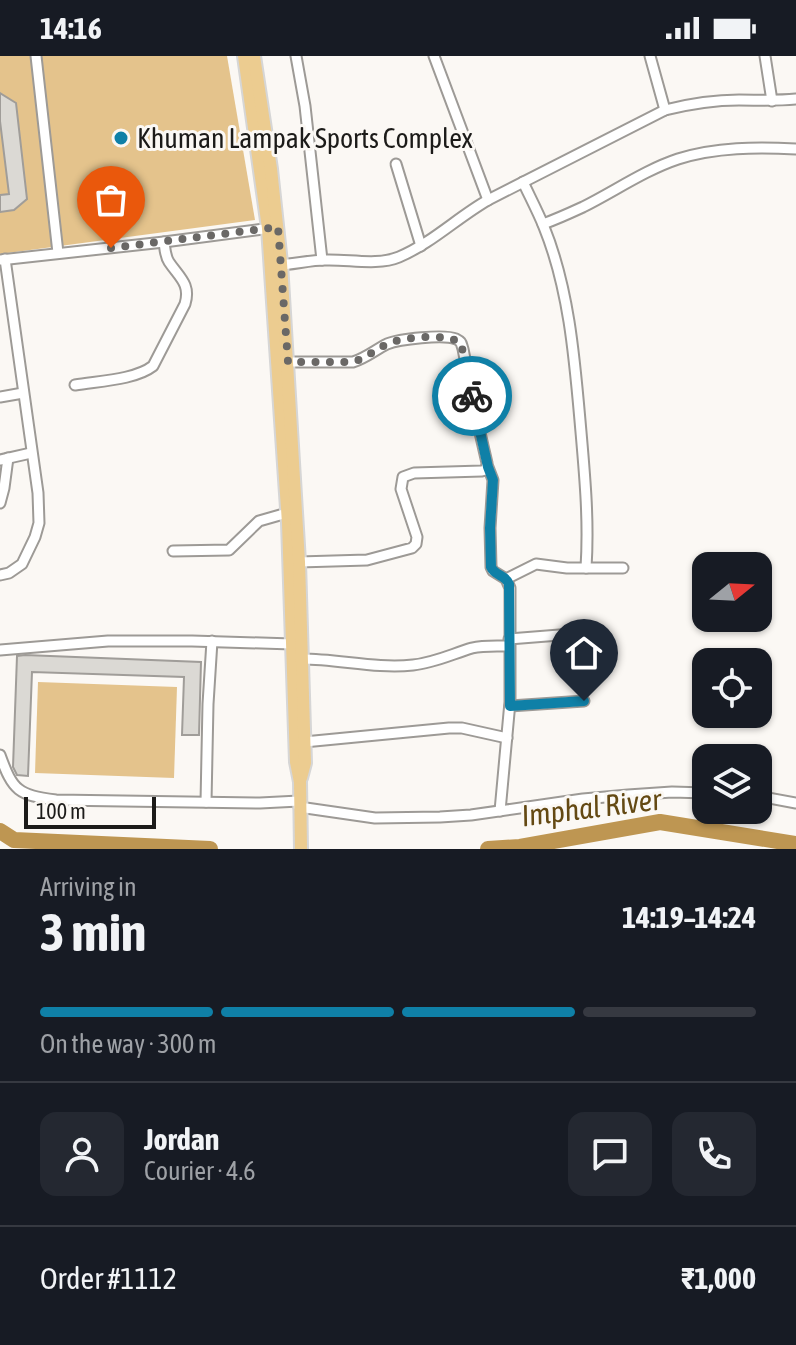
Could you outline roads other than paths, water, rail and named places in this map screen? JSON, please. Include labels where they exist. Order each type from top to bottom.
[{"type":"main road","points":[[244,56],[273,228]]},
{"type":"main road","points":[[254,56],[271,169],[299,562],[305,763],[300,782],[301,849]]},
{"type":"main road","points":[[283,362],[296,762],[300,782]]},
{"type":"street","points":[[36,56],[58,253]]},
{"type":"street","points":[[296,56],[305,106],[319,260]]},
{"type":"street","points":[[434,56],[488,200]]},
{"type":"street","points":[[650,56],[665,110]]},
{"type":"street","points":[[765,56],[772,101]]},
{"type":"street","points":[[276,265],[319,260],[386,261],[421,246],[488,200],[665,110],[722,101],[796,99]]},
{"type":"street","points":[[538,215],[568,214],[677,159],[736,149],[796,149]]},
{"type":"street","points":[[396,164],[421,246]]},
{"type":"street","points":[[523,182],[538,215],[564,294],[577,380],[587,507],[586,568]]},
{"type":"street","points":[[0,575],[22,564],[39,523],[38,493],[2,260],[273,228]]},
{"type":"street","points":[[75,385],[135,375],[153,366],[188,296],[184,281],[168,261],[164,242]]},
{"type":"street","points":[[283,362],[353,362],[401,340],[447,337],[461,343],[493,480],[491,567],[506,579],[510,588],[510,706],[500,811]]},
{"type":"street","points":[[0,397],[23,393]]},
{"type":"street","points":[[0,503],[4,488],[4,459],[31,453]]},
{"type":"street","points":[[299,562],[367,560],[412,548],[417,537],[401,489],[403,477],[414,473],[482,471],[488,467]]},
{"type":"street","points":[[173,551],[229,550],[259,521],[287,513]]},
{"type":"street","points":[[506,579],[536,564],[567,568],[623,568]]},
{"type":"street","points":[[302,659],[402,666],[436,661],[480,647],[572,634]]},
{"type":"street","points":[[0,650],[108,641],[292,644]]},
{"type":"street","points":[[206,802],[212,641]]},
{"type":"street","points":[[510,706],[584,701]]},
{"type":"street","points":[[304,742],[449,728],[507,738]]},
{"type":"street","points":[[0,755],[14,786],[35,797],[56,800],[299,804],[375,818],[440,817],[583,799],[692,793]]},
{"type":"street","points":[[772,799],[796,803]]},
{"type":"waterway","name":"Imphal River","points":[[488,849],[520,847],[660,822],[796,844]]},
{"type":"waterway","name":"Imphal River","points":[[0,831],[14,840],[210,849]]},
{"type":"place","name":"Khuman Lampak Sports Complex","points":[[121,138]]}]
